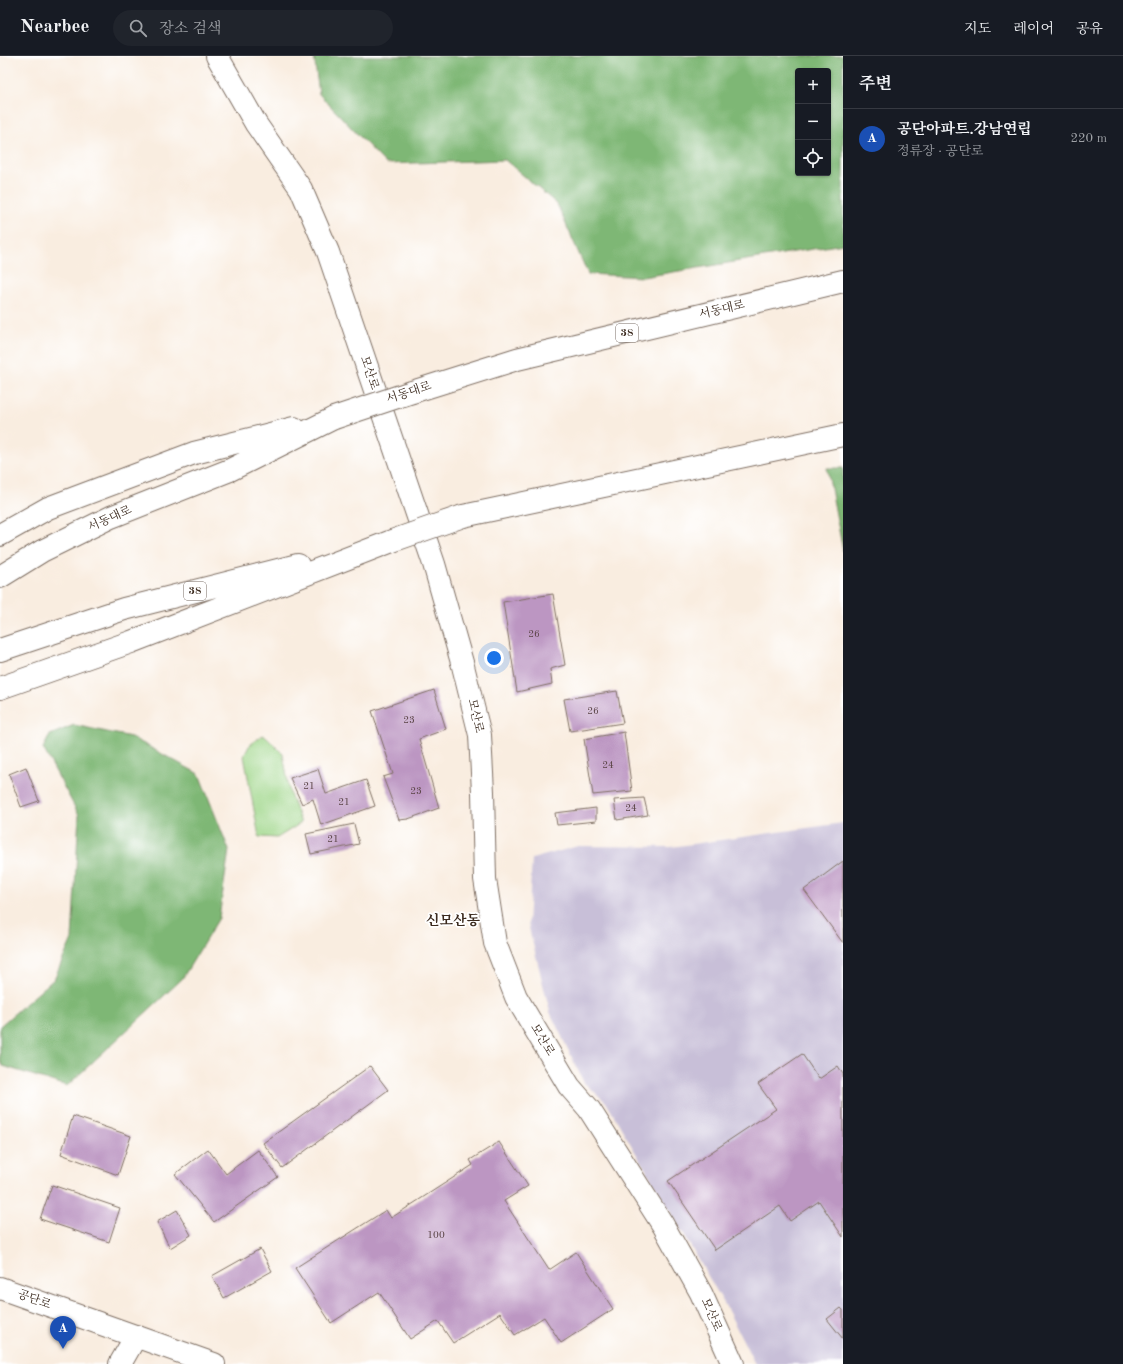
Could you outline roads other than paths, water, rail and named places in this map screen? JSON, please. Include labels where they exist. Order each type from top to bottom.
[{"type":"main road","name":"모산로","points":[[217,56],[256,124],[301,189],[326,245],[434,564],[463,666],[480,735],[485,879],[494,943],[516,997],[569,1086],[589,1109],[664,1225],[701,1293],[733,1364]]},
{"type":"main road","name":"서동대로","points":[[0,576],[42,551],[111,517],[230,470],[334,418],[517,359],[843,282]]},
{"type":"main road","points":[[0,535],[48,508],[194,453],[334,418]]},
{"type":"main road","name":"38","points":[[0,650],[124,609],[392,541],[463,516],[843,435]]},
{"type":"main road","points":[[0,688],[131,642],[392,541]]},
{"type":"main road","name":"공단로","points":[[0,1288],[214,1364]]},
{"type":"main road","points":[[120,1364],[136,1336]]},
{"type":"place","name":"공단아파트.강남연립","points":[[63,1349]]},
{"type":"district","name":"신모산동","points":[[453,921]]}]
